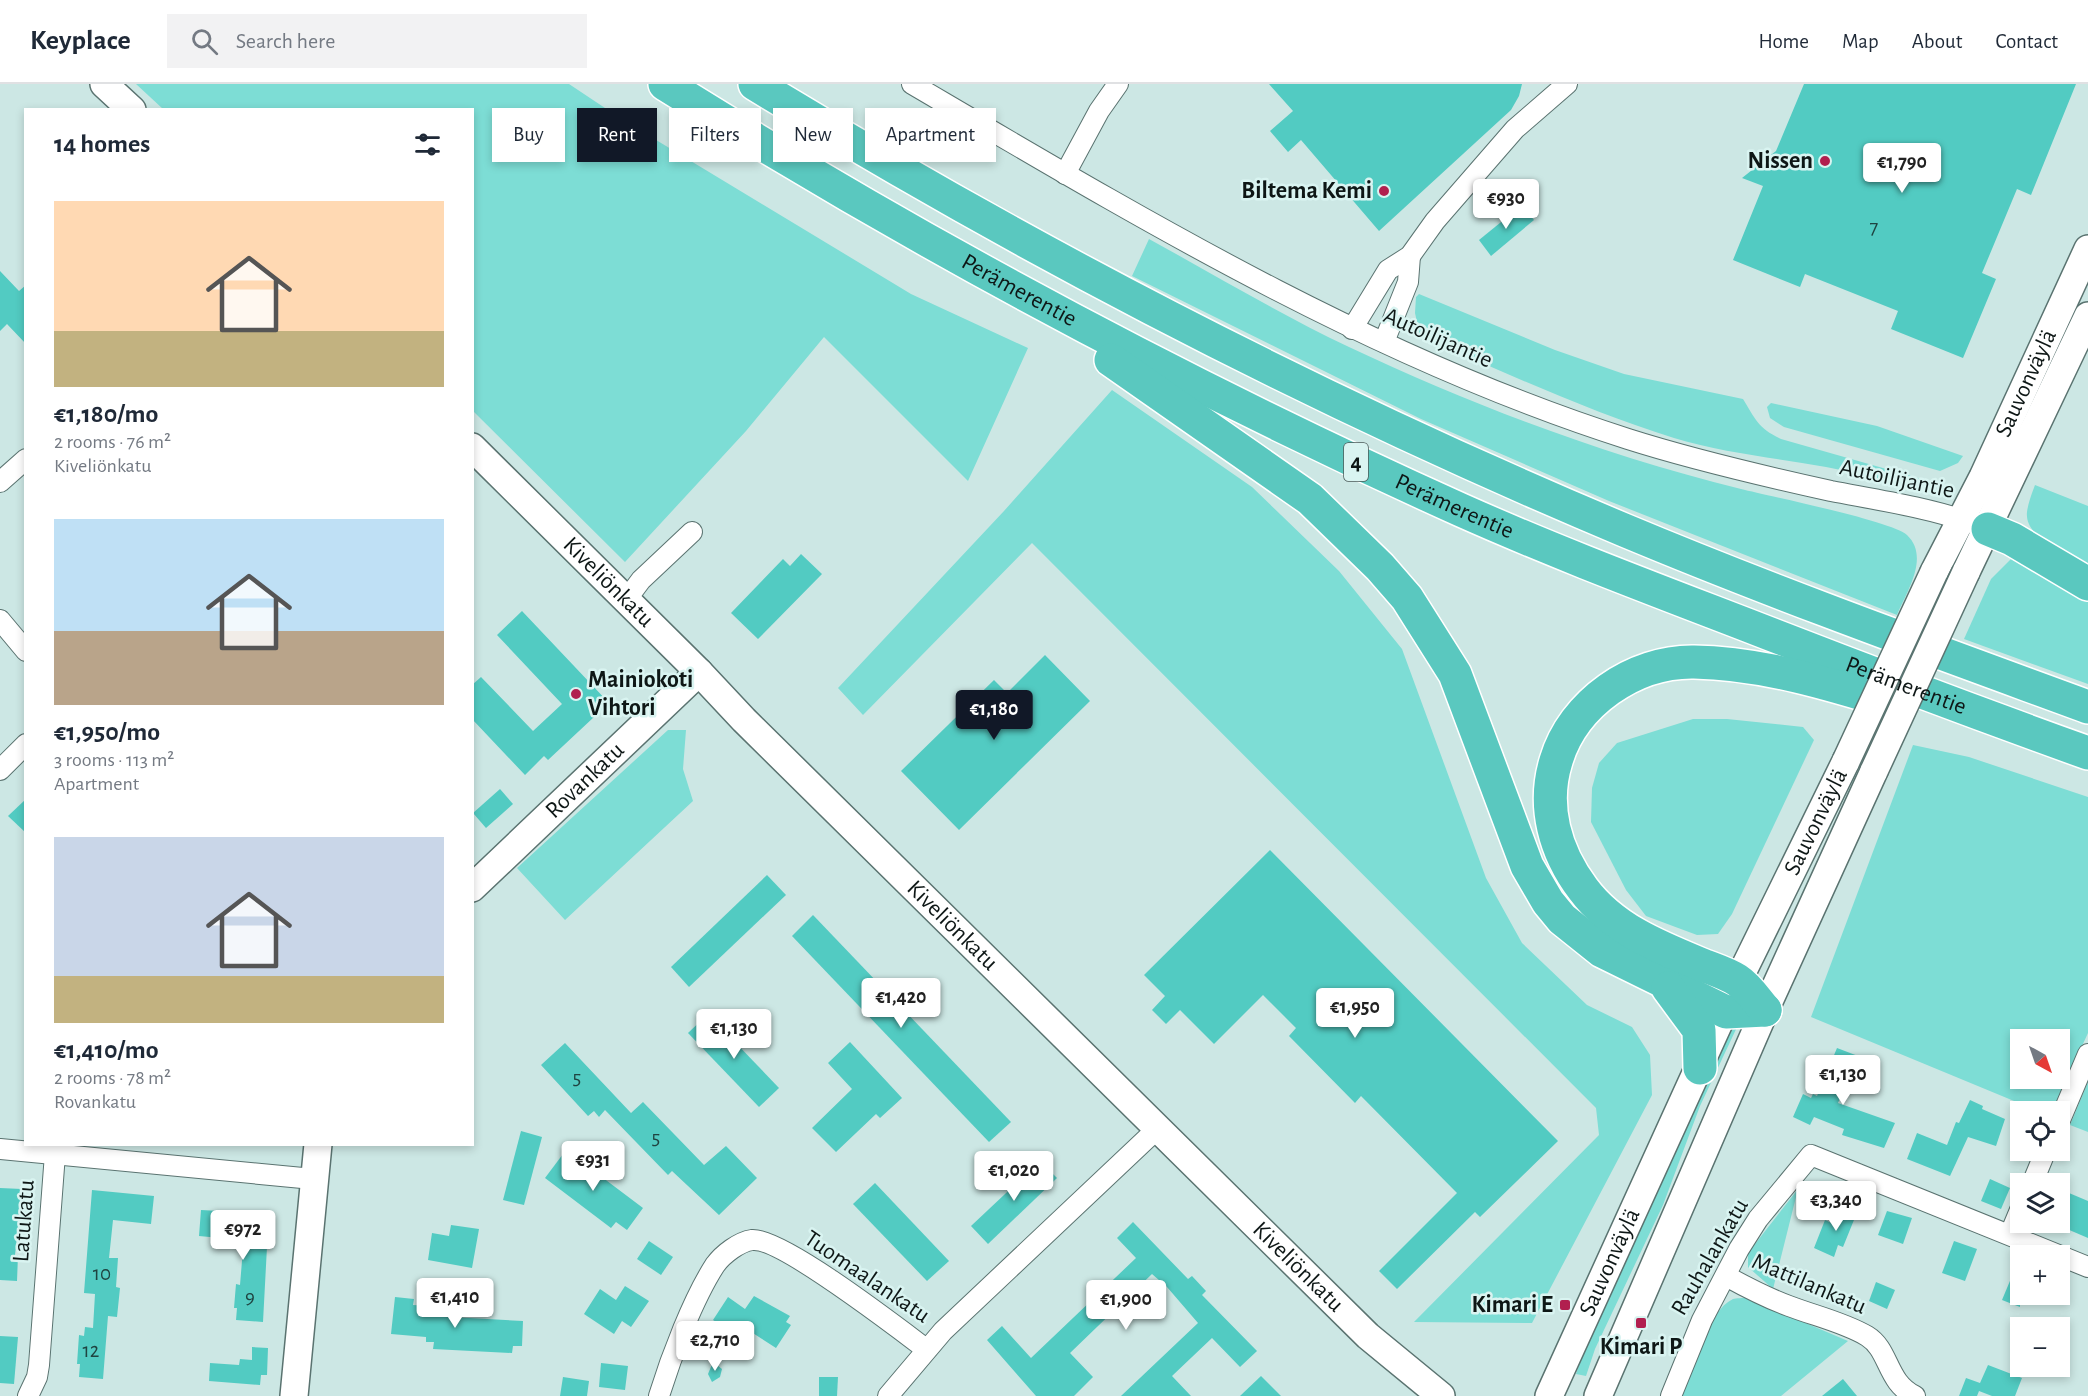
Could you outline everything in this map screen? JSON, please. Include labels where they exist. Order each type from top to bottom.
[{"type":"highway","name":"Perämerentie","points":[[665,84],[879,212],[1055,312],[1298,435],[1463,511],[1586,563],[1979,714],[2088,753]]},
{"type":"highway","name":"Perämerentie","points":[[755,84],[911,178],[1056,259],[1218,342],[1441,449],[1625,530],[2088,706]]},
{"type":"highway","points":[[1055,312],[1113,361],[1310,499],[1394,583],[1424,623],[1455,674],[1527,866],[1548,902],[1562,919],[1589,943],[1726,1012],[1765,1010]]},
{"type":"highway","points":[[1975,524],[2012,539],[2088,584]]},
{"type":"highway","points":[[1765,1010],[1738,981],[1631,934],[1584,891],[1568,868],[1552,825],[1551,778],[1569,730],[1586,709],[1606,691],[1629,676],[1662,665],[1694,662],[1762,670],[1846,689],[1913,709],[1979,714]]},
{"type":"highway","points":[[1663,982],[1699,1030],[1700,1068]]},
{"type":"main road","points":[[104,84],[130,108]]},
{"type":"main road","name":"Sauvonväylä","points":[[1598,1396],[1765,1010],[1966,572],[1975,524],[2088,249]]},
{"type":"main road","name":"Sauvonväylä","points":[[1549,1396],[1726,1012],[1738,981],[1846,760],[1934,572],[1975,524],[2088,316]]},
{"type":"main road","name":"Kiveliönkatu","points":[[474,449],[699,672],[744,720],[1368,1336],[1441,1396]]},
{"type":"main road","name":"Rovankatu","points":[[474,886],[699,672]]},
{"type":"main road","points":[[294,1396],[318,1146]]},
{"type":"street","name":"Autoilijantie","points":[[912,84],[1170,234],[1352,329],[1466,379],[1628,439],[1714,464],[1935,511],[1975,524]]},
{"type":"street","points":[[1065,174],[1099,111],[1118,84]]},
{"type":"street","points":[[1352,329],[1388,270],[1410,256],[1435,221],[1489,156],[1515,129],[1567,84]]},
{"type":"street","points":[[1384,342],[1408,282],[1410,256]]},
{"type":"street","points":[[0,482],[24,461]]},
{"type":"street","points":[[626,600],[641,580],[692,532]]},
{"type":"street","points":[[0,620],[24,649]]},
{"type":"street","points":[[0,770],[24,746]]},
{"type":"street","points":[[2068,1101],[2088,1054]]},
{"type":"street","points":[[888,1396],[926,1349],[1157,1129]]},
{"type":"street","points":[[0,1149],[313,1179]]},
{"type":"street","name":"Latukatu","points":[[28,1396],[39,1365],[55,1155]]},
{"type":"street","name":"Rauhalankatu","points":[[1671,1396],[1697,1331],[1758,1219],[1811,1155],[2010,1234]]},
{"type":"street","points":[[2010,1234],[2088,1267]]},
{"type":"street","name":"Tuomaalankatu","points":[[659,1396],[680,1340],[714,1266],[729,1251],[749,1240],[765,1242],[810,1265],[926,1349]]},
{"type":"street","name":"Mattilankatu","points":[[1726,1276],[1787,1305],[1851,1328],[1870,1338],[1893,1378],[1903,1390],[1915,1396]]},
{"type":"shaded area","points":[[136,84],[569,84],[605,108],[577,108],[577,162],[657,162],[657,141],[669,148],[669,162],[693,162],[911,294],[1028,348],[968,481],[824,337],[746,431],[625,562],[474,412],[474,108],[162,108]]},
{"type":"shaded area","points":[[1149,239],[1324,335],[1396,369],[1542,428],[1691,476],[1855,516],[1897,529],[1907,535],[1914,544],[1917,564],[1911,585],[1897,615],[1609,501],[1421,419],[1132,276]]},
{"type":"shaded area","points":[[1419,294],[1555,350],[1624,374],[1743,399],[1762,427],[1781,439],[1925,480],[1924,484],[1887,482],[1826,467],[1712,448],[1609,416],[1420,336],[1415,313],[1416,297]]},
{"type":"shaded area","points":[[1112,390],[1252,487],[1339,571],[1402,649],[1486,878],[1522,943],[1587,1005],[1632,1027],[1650,1055],[1652,1095],[1532,1323],[1414,1322],[1599,1135],[1596,1108],[1032,543],[863,715],[838,688],[1004,511]]},
{"type":"shaded area","points":[[1771,403],[1877,426],[1963,456],[1958,463],[1940,471],[1784,427],[1770,418],[1767,407]]},
{"type":"shaded area","points":[[2035,485],[2088,506],[2088,564],[2049,544],[2033,530],[2028,522],[2027,512]]},
{"type":"shaded area","points":[[2013,557],[2088,600],[2088,684],[1964,639],[1991,579]]},
{"type":"shaded area","points":[[1693,719],[1727,719],[1803,727],[1814,740],[1732,914],[1718,934],[1697,935],[1646,916],[1626,890],[1591,822],[1592,788],[1599,763],[1617,743]]},
{"type":"shaded area","points":[[668,730],[686,730],[683,769],[693,801],[565,920],[517,868]]},
{"type":"shaded area","points":[[1913,745],[1969,757],[2088,797],[2088,1033],[2070,1072],[2070,1029],[2010,1029],[2010,1089],[2062,1089],[2057,1101],[2014,1101],[1811,1017]]},
{"type":"shaded area","points":[[1733,1022],[1738,1025],[1700,1106],[1663,1205],[1595,1349],[1586,1376],[1576,1374],[1584,1350]]},
{"type":"shaded area","points":[[2088,1082],[2088,1132],[2070,1125]]},
{"type":"shaded area","points":[[1798,1189],[1773,1289],[1748,1267],[1748,1253]]},
{"type":"shaded area","points":[[1747,1298],[1848,1341],[1781,1396],[1681,1396],[1701,1343],[1716,1315],[1733,1299]]},
{"type":"building","name":"Biltema Kemi","points":[[1269,84],[1522,84],[1519,96],[1511,110],[1379,231],[1301,140],[1288,152],[1270,131],[1293,111]]},
{"type":"building","points":[[1804,84],[2076,84],[2031,195],[2017,189],[1982,273],[1996,279],[1963,358],[1891,329],[1898,311],[1805,274],[1800,287],[1733,260],[1763,186],[1742,178],[1776,151]]},
{"type":"building","points":[[1522,205],[1534,220],[1491,256],[1479,240]]},
{"type":"building","points":[[0,271],[19,291],[24,287],[24,342],[7,324],[0,331]]},
{"type":"building","points":[[801,554],[822,574],[758,639],[731,613],[783,559],[790,566]]},
{"type":"building","name":"Mainiokoti Vihtori","points":[[522,611],[609,703],[548,760],[544,756],[525,775],[474,721],[474,683],[481,677],[533,731],[562,704],[497,635]]},
{"type":"building","points":[[1045,655],[1090,701],[959,830],[901,771],[994,680],[1007,693]]},
{"type":"building","points":[[500,789],[513,804],[486,828],[474,812]]},
{"type":"building","points":[[24,801],[24,831],[8,816]]},
{"type":"building","points":[[1270,850],[1558,1141],[1480,1217],[1475,1212],[1397,1289],[1379,1271],[1457,1193],[1361,1096],[1355,1103],[1289,1036],[1296,1028],[1263,995],[1214,1044],[1180,1010],[1166,1024],[1152,1010],[1165,996],[1144,975]]},
{"type":"building","points":[[767,875],[786,895],[689,987],[671,967]]},
{"type":"building","points":[[813,915],[1011,1122],[989,1142],[792,936]]},
{"type":"building","points":[[708,1014],[779,1088],[759,1107],[688,1033]]},
{"type":"building","points":[[850,1042],[902,1098],[880,1118],[876,1114],[836,1152],[812,1128],[852,1089],[828,1063]]},
{"type":"building","points":[[565,1043],[631,1113],[643,1102],[704,1165],[726,1146],[757,1178],[719,1215],[672,1171],[668,1175],[605,1110],[599,1117],[594,1111],[588,1116],[541,1065]]},
{"type":"building","points":[[1837,1048],[1858,1056],[1838,1103],[1895,1123],[1884,1148],[1842,1135],[1844,1129],[1814,1117],[1810,1125],[1793,1117],[1803,1094],[1811,1098],[1813,1094],[1817,1096]]},
{"type":"building","points":[[1970,1100],[1983,1106],[1982,1109],[2005,1119],[1996,1146],[1968,1137],[1950,1176],[1907,1159],[1917,1133],[1947,1145],[1956,1122],[1959,1123]]},
{"type":"building","points":[[521,1131],[542,1137],[524,1205],[503,1200]]},
{"type":"building","points":[[566,1150],[643,1208],[627,1230],[616,1222],[611,1228],[545,1178]]},
{"type":"building","points":[[1040,1161],[1057,1178],[988,1244],[971,1226]]},
{"type":"building","points":[[1990,1179],[2010,1188],[2001,1209],[1981,1201]]},
{"type":"building","points":[[875,1183],[949,1261],[927,1281],[853,1204]]},
{"type":"building","points":[[0,1188],[22,1189],[15,1255],[18,1255],[17,1281],[0,1280]]},
{"type":"building","points":[[92,1190],[154,1196],[151,1224],[113,1220],[109,1258],[118,1258],[116,1287],[120,1288],[117,1317],[108,1316],[103,1379],[79,1377],[80,1364],[77,1364],[79,1335],[84,1336],[85,1327],[93,1328],[95,1294],[84,1293]]},
{"type":"building","points":[[2070,1193],[2088,1201],[2088,1238],[2070,1230]]},
{"type":"building","points":[[1844,1204],[1858,1210],[1843,1247],[1838,1245],[1834,1257],[1814,1248],[1825,1220],[1836,1225]]},
{"type":"building","points":[[201,1210],[220,1211],[219,1220],[257,1224],[256,1227],[268,1228],[263,1322],[236,1320],[237,1308],[234,1308],[236,1284],[240,1285],[243,1249],[230,1248],[231,1239],[199,1236]]},
{"type":"building","points":[[1887,1211],[1912,1218],[1903,1244],[1878,1235]]},
{"type":"building","points":[[1133,1222],[1188,1279],[1192,1276],[1206,1291],[1202,1295],[1257,1351],[1240,1367],[1212,1338],[1172,1376],[1191,1396],[1121,1396],[1198,1323],[1167,1287],[1152,1274],[1070,1353],[1093,1377],[1074,1396],[1036,1396],[987,1340],[1002,1326],[1031,1358],[1136,1258],[1117,1238]]},
{"type":"building","points":[[451,1225],[479,1229],[472,1268],[428,1260],[432,1233],[449,1236]]},
{"type":"building","points":[[649,1241],[673,1257],[661,1275],[637,1259]]},
{"type":"building","points":[[1954,1241],[1977,1249],[1965,1281],[1942,1273]]},
{"type":"building","points":[[2010,1281],[2010,1303],[2002,1300]]},
{"type":"building","points":[[1876,1282],[1895,1290],[1887,1309],[1869,1301]]},
{"type":"building","points":[[625,1286],[649,1301],[631,1327],[622,1321],[614,1334],[584,1314],[600,1289],[616,1300]]},
{"type":"building","points":[[754,1296],[790,1316],[786,1322],[791,1325],[776,1348],[742,1326],[733,1339],[713,1326],[716,1322],[713,1320],[728,1297],[745,1309]]},
{"type":"building","points":[[395,1297],[414,1299],[413,1305],[452,1307],[451,1317],[523,1321],[522,1346],[513,1346],[512,1353],[433,1349],[434,1342],[426,1342],[426,1337],[391,1334]]},
{"type":"building","points":[[0,1336],[18,1337],[14,1384],[0,1383]]},
{"type":"building","points":[[252,1347],[268,1348],[267,1375],[261,1375],[260,1385],[209,1381],[210,1363],[239,1365],[240,1359],[252,1360]]},
{"type":"building","points":[[713,1362],[722,1369],[720,1377],[712,1382],[708,1374]]},
{"type":"building","points":[[601,1363],[628,1366],[625,1390],[599,1387]]},
{"type":"building","points":[[1988,1365],[2010,1373],[2010,1377],[2022,1378],[2015,1396],[1992,1396],[1979,1391],[1977,1396],[1959,1396],[1966,1378],[1980,1383]]},
{"type":"building","points":[[1261,1376],[1281,1396],[1240,1396]]},
{"type":"building","points":[[563,1377],[589,1381],[587,1396],[560,1396]]},
{"type":"building","points":[[819,1377],[838,1377],[837,1396],[819,1396]]},
{"type":"building","points":[[1843,1379],[1857,1396],[1822,1396]]},
{"type":"place","name":"Nissen","points":[[1825,161]]},
{"type":"place","name":"Biltema Kemi","points":[[1384,191]]},
{"type":"place","name":"Mainiokoti Vihtori","points":[[576,694]]},
{"type":"place","name":"Kimari E","points":[[1565,1305]]},
{"type":"place","name":"Kimari P","points":[[1641,1323]]}]
